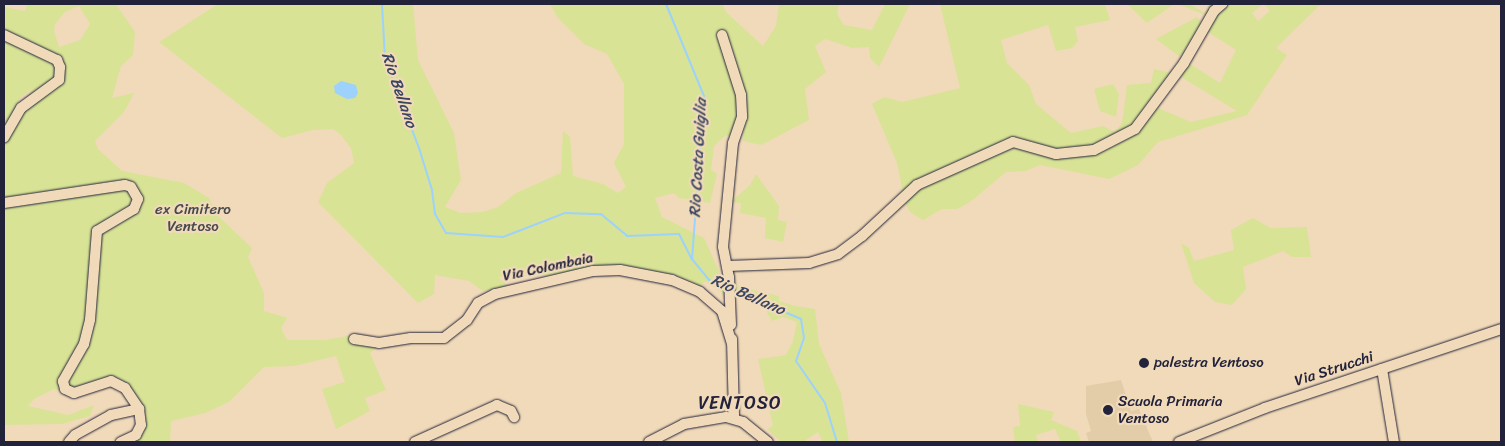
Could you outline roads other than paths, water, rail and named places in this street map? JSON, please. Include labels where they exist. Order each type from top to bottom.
[{"type":"street","points":[[728,266],[809,263],[838,254],[862,236],[917,185],[1013,142],[1056,154],[1094,150],[1136,130],[1184,63],[1222,4]]},
{"type":"street","points":[[4,35],[57,60],[60,67],[58,80],[21,108],[4,138]]},
{"type":"street","name":"Via Colombaia","points":[[722,35],[741,95],[742,117],[733,142],[725,208],[723,251],[728,266],[730,289],[734,418]]},
{"type":"street","points":[[4,204],[125,185],[131,187],[138,199],[137,205],[125,216],[97,231],[90,320],[84,344],[63,381],[65,389],[74,393],[115,381],[126,388],[139,409],[141,425],[136,435],[121,442]]},
{"type":"street","name":"Via Colombaia","points":[[354,339],[379,343],[411,338],[444,338],[468,320],[478,303],[495,294],[593,271],[620,270],[672,280],[700,292],[722,312],[732,344]]},
{"type":"street","name":"Via Strucchi","points":[[1179,442],[1265,408],[1501,329]]},
{"type":"street","points":[[1382,369],[1394,442]]},
{"type":"street","points":[[415,442],[497,405],[511,411],[514,417]]},
{"type":"street","points":[[69,442],[75,435],[111,415],[139,409]]},
{"type":"street","points":[[649,442],[684,424],[718,417],[734,418],[768,442]]},
{"type":"water","points":[[341,81],[356,85],[358,93],[355,98],[347,99],[335,93],[334,86]]},
{"type":"waterway","name":"Rio Bellano","points":[[382,4],[385,59],[419,148],[432,190],[435,214],[446,233],[503,237],[565,213],[601,214],[627,236],[679,234],[692,259],[709,280],[727,287]]},
{"type":"waterway","name":"Rio Costa Guiglia","points":[[666,4],[704,96],[692,259]]},
{"type":"waterway","name":"Rio Bellano","points":[[733,290],[801,319],[804,338],[796,361],[825,403],[837,442]]},
{"type":"place","name":"palestra Ventoso","points":[[1144,363]]},
{"type":"place","name":"Scuola Primaria Ventoso","points":[[1108,410]]},
{"type":"district","name":"VENTOSO","points":[[740,403]]},
{"type":"park label","name":"ex Cimitero Ventoso","points":[[193,218]]}]
